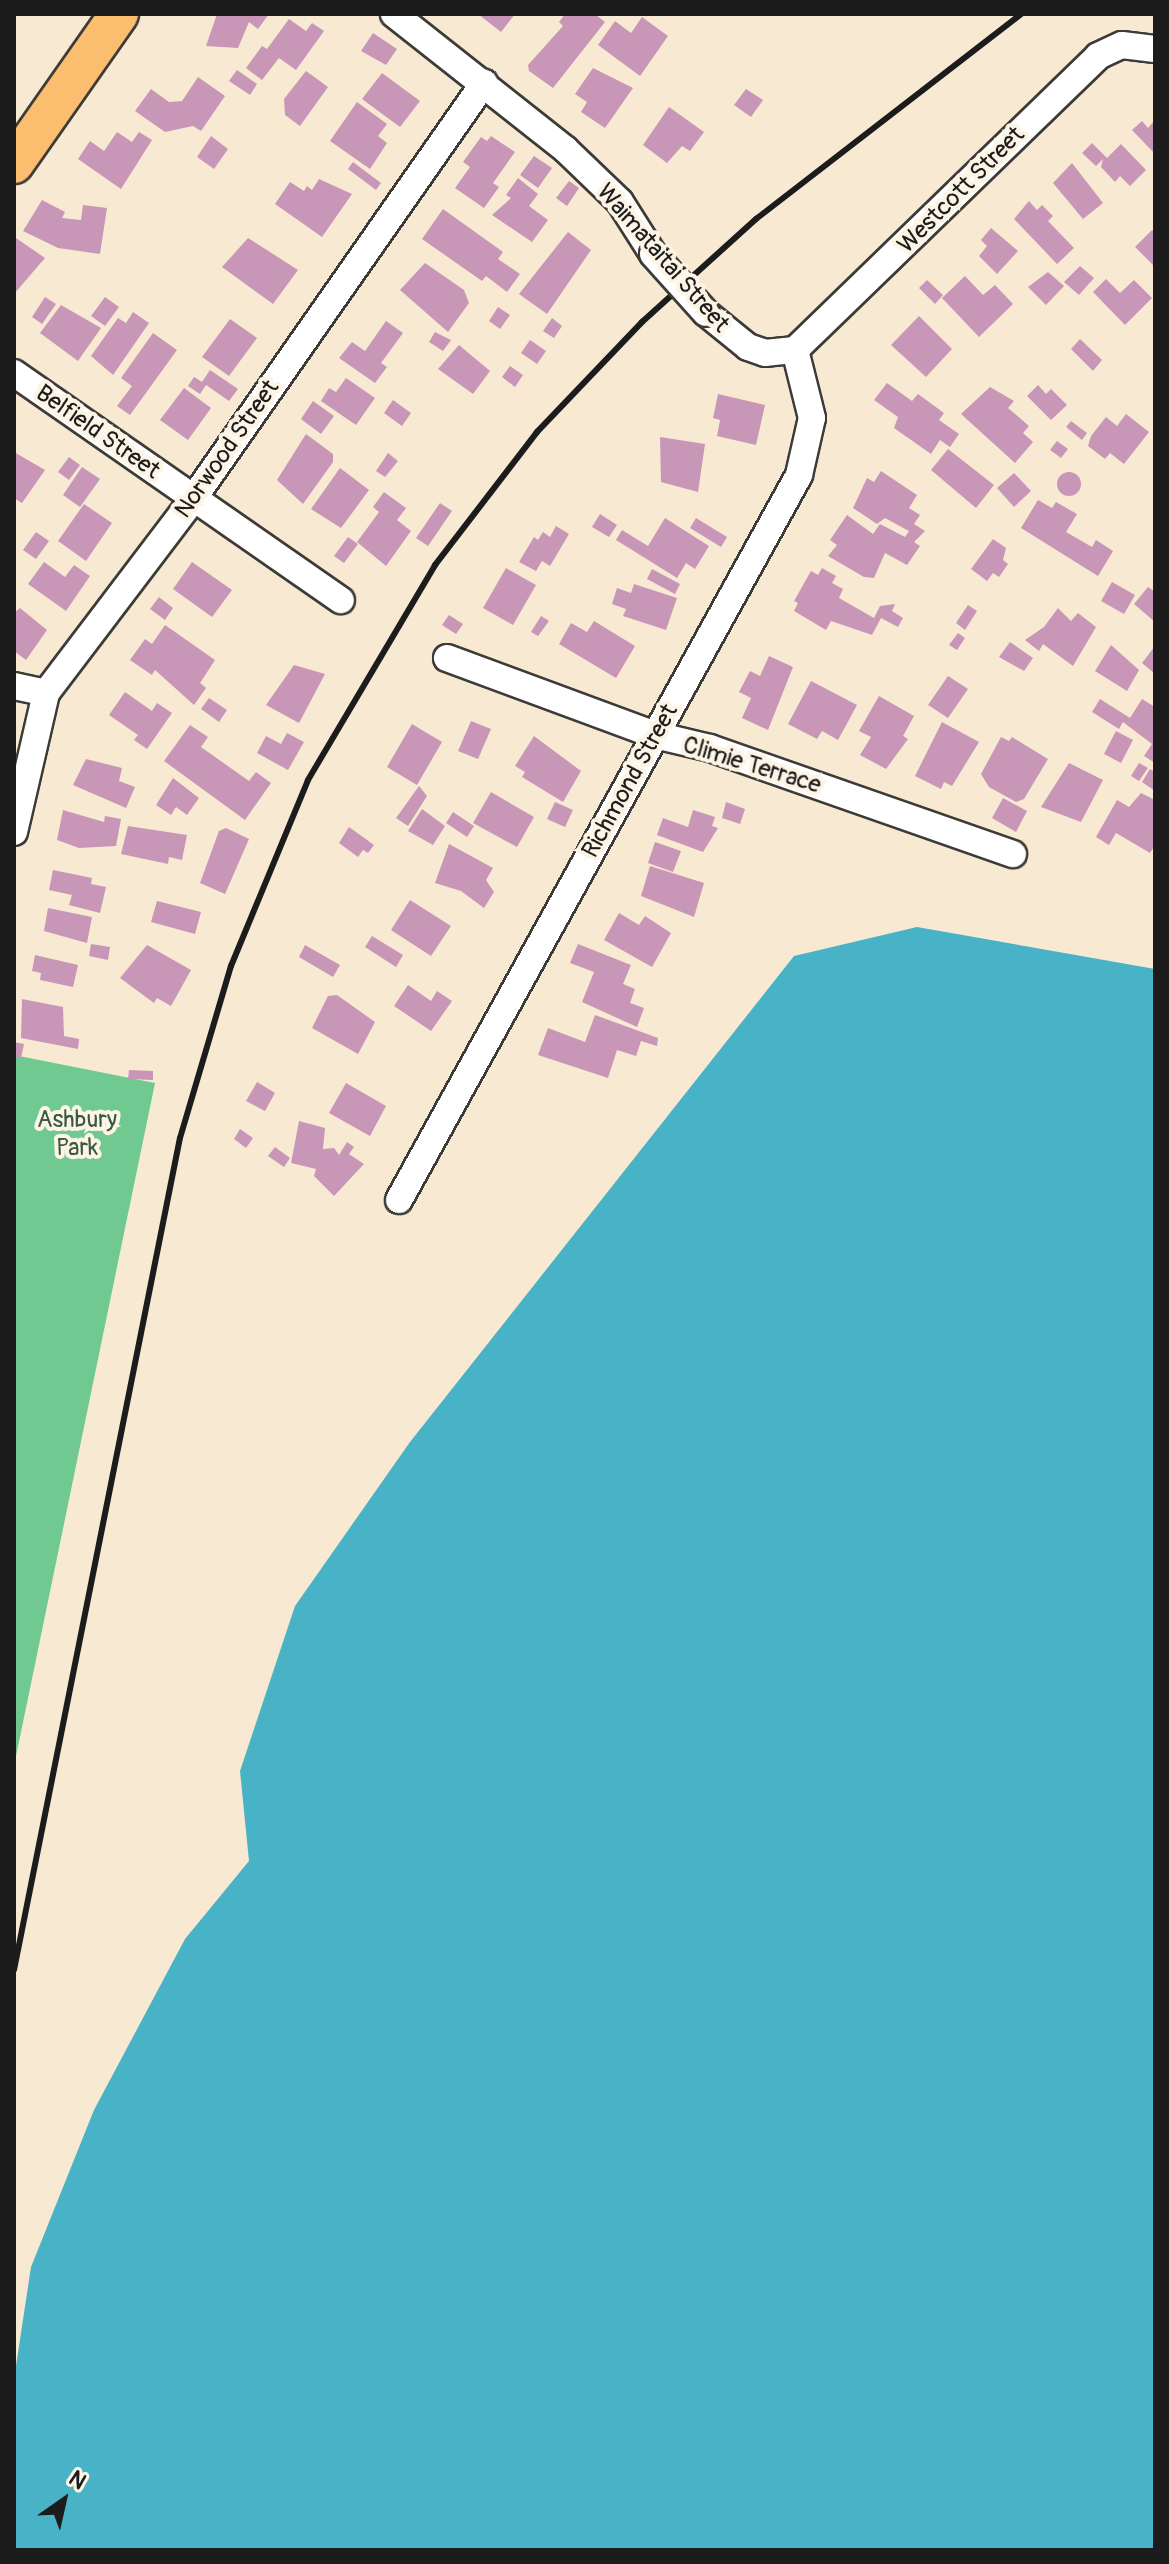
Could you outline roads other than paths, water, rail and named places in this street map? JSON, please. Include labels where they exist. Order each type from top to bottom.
[{"type":"highway","points":[[14,164],[119,14]]},
{"type":"street","name":"Waimataitai Street","points":[[394,14],[565,149],[620,202],[653,254],[706,313],[748,347],[765,353],[795,350]]},
{"type":"street","name":"Westcott Street","points":[[795,350],[1098,56],[1145,46]]},
{"type":"street","name":"Norwood Street","points":[[14,832],[46,693],[193,499],[484,83]]},
{"type":"street","name":"Richmond Street","points":[[399,1200],[807,456],[812,418],[795,350]]},
{"type":"street","name":"Belfield Street","points":[[14,373],[341,600]]},
{"type":"street","name":"Climie Terrace","points":[[447,658],[655,735],[710,748],[1013,854]]},
{"type":"street","points":[[14,686],[46,693]]},
{"type":"water","points":[[917,927],[1155,969],[1155,2550],[14,2550],[14,2379],[31,2267],[94,2110],[185,1939],[249,1861],[240,1771],[295,1606],[410,1442],[794,956]]},
{"type":"railway","points":[[14,1970],[180,1138],[231,966],[308,780],[435,565],[537,432],[642,322],[756,219],[1021,14]]},
{"type":"park label","name":"Ashbury Park","points":[[77,1134]]}]
